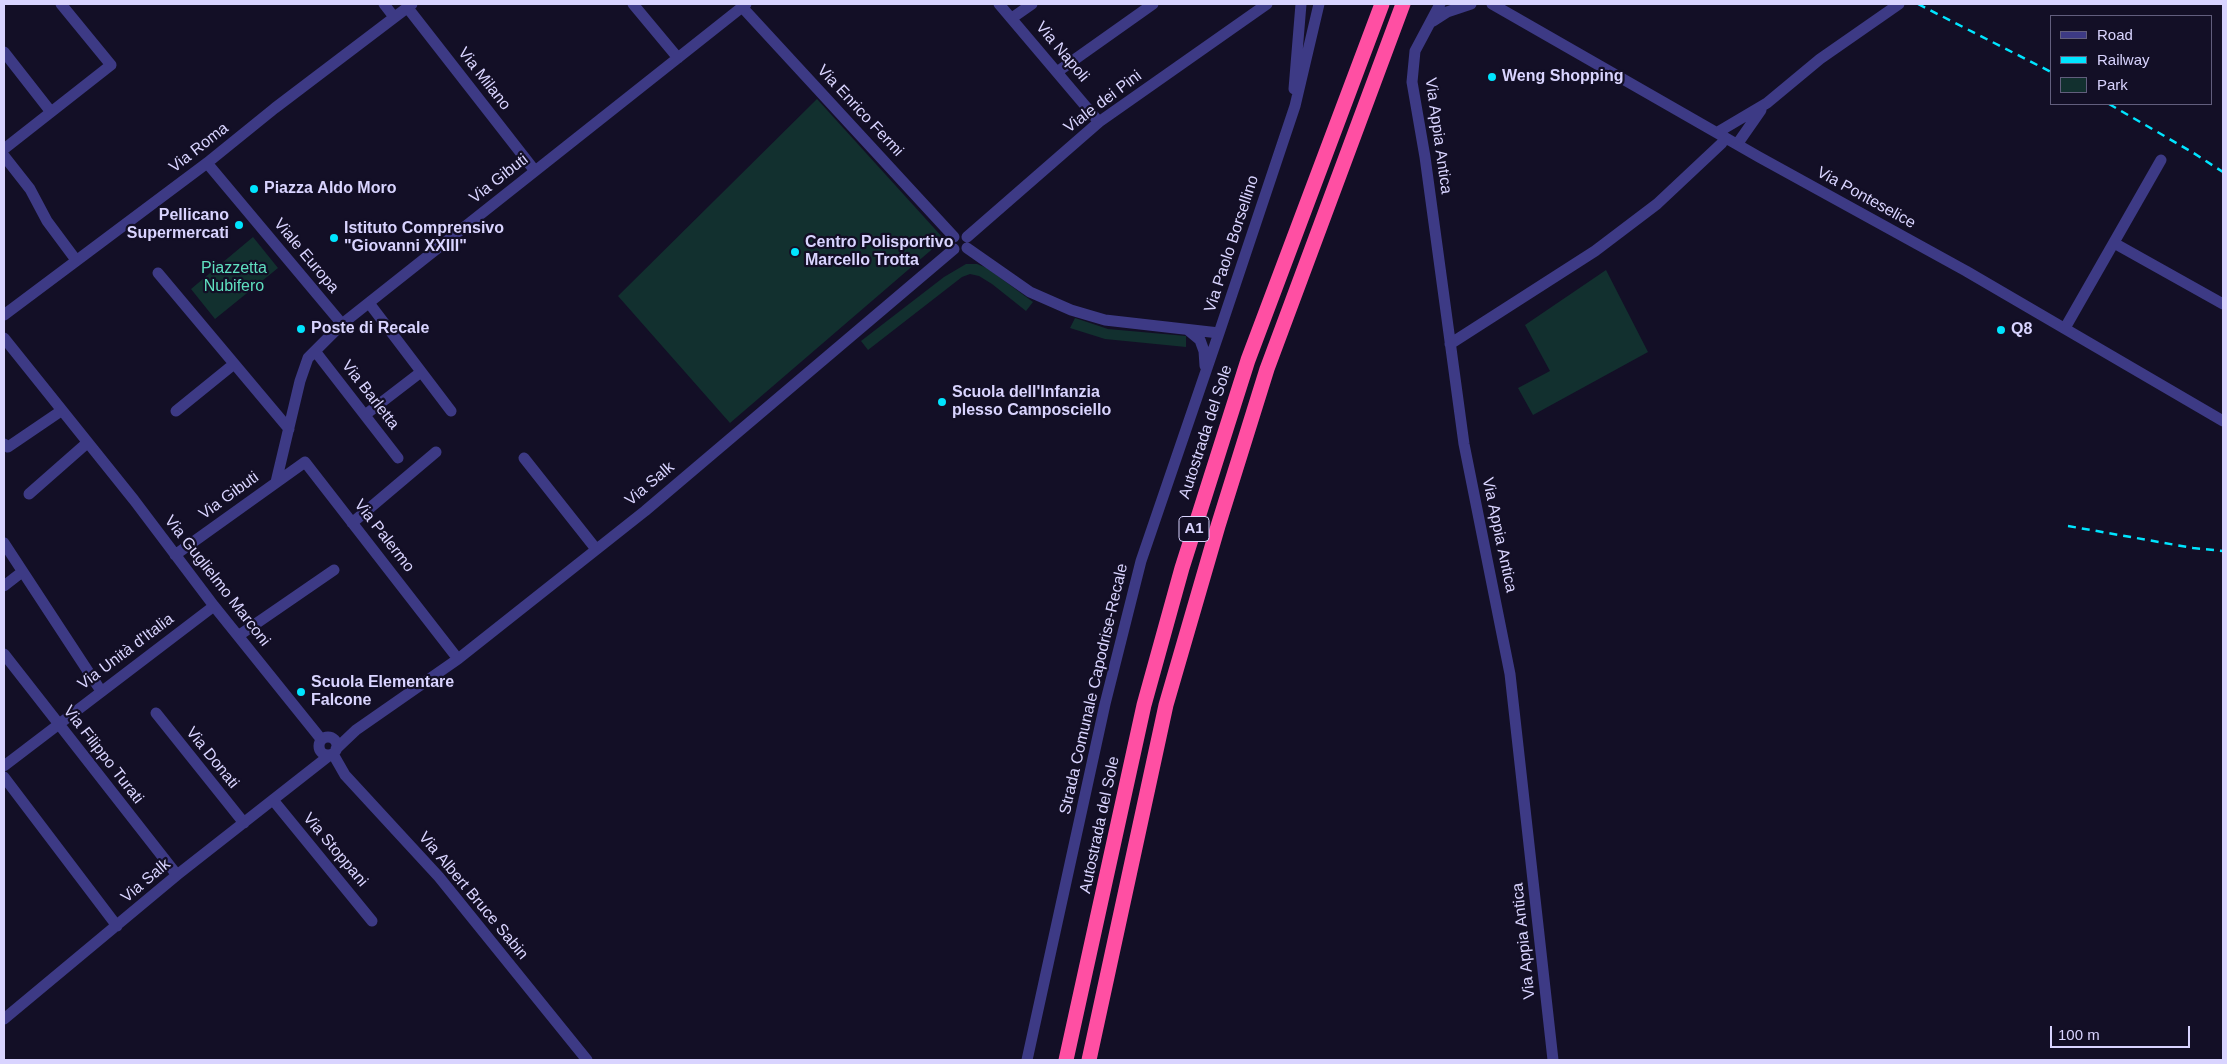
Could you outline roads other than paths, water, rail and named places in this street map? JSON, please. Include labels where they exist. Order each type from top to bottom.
[{"type":"highway","name":"A1","points":[[1089,1060],[1166,705],[1218,526],[1267,369],[1403,4]]},
{"type":"highway","name":"Autostrada del Sole","points":[[1066,1060],[1144,705],[1182,568],[1248,360],[1380,9]]},
{"type":"street","points":[[4,149],[111,65],[61,4]]},
{"type":"street","points":[[384,4],[394,17]]},
{"type":"street","points":[[633,4],[678,58]]},
{"type":"street","name":"Via Napoli","points":[[999,4],[1099,122]]},
{"type":"street","points":[[1012,18],[1032,4]]},
{"type":"street","points":[[1057,72],[1153,4]]},
{"type":"street","name":"Viale dei Pini","points":[[967,243],[1099,122],[1267,4]]},
{"type":"street","name":"Via Paolo Borsellino","points":[[1295,106],[1294,88],[1301,4]]},
{"type":"street","name":"Via Paolo Borsellino","points":[[967,243],[1030,292],[1071,310],[1105,320],[1219,333],[1295,106],[1319,4]]},
{"type":"street","points":[[1442,4],[1464,6]]},
{"type":"street","name":"Via Appia Antica","points":[[1442,4],[1415,51],[1412,82],[1425,157],[1464,444],[1510,674],[1553,1060]]},
{"type":"street","name":"Via Ponteselice","points":[[1492,4],[1720,137],[1738,143],[2065,328],[2223,421]]},
{"type":"street","points":[[1450,344],[1595,251],[1656,204],[1720,137],[1767,103],[1820,59],[1898,4]]},
{"type":"street","name":"Via Gibuti","points":[[175,555],[276,482],[300,381],[308,358],[342,324],[744,5]]},
{"type":"street","name":"Via Enrico Fermi","points":[[744,5],[954,243]]},
{"type":"street","name":"Via Roma","points":[[4,315],[207,163],[275,108],[409,6]]},
{"type":"street","name":"Via Milano","points":[[409,6],[535,171]]},
{"type":"street","points":[[1432,22],[1440,16],[1464,6]]},
{"type":"street","points":[[4,52],[51,112]]},
{"type":"street","points":[[1738,143],[1753,118],[1767,103]]},
{"type":"street","points":[[4,156],[30,189],[47,221],[76,260]]},
{"type":"street","points":[[2065,328],[2161,160]]},
{"type":"street","name":"Viale Europa","points":[[207,163],[342,324]]},
{"type":"street","points":[[954,243],[961,251],[967,243]]},
{"type":"street","name":"Via Salk","points":[[4,1019],[177,875],[310,769],[333,753],[356,730],[458,659],[645,511],[954,243]]},
{"type":"street","points":[[2114,243],[2223,304]]},
{"type":"street","points":[[158,273],[289,429]]},
{"type":"street","points":[[369,303],[451,411]]},
{"type":"street","points":[[1188,330],[1200,340],[1204,351],[1205,374]]},
{"type":"street","name":"Strada Comunale Capodrise-Recale","points":[[1027,1060],[1106,704],[1141,562],[1219,333]]},
{"type":"street","name":"Via Guglielmo Marconi","points":[[4,338],[214,606],[323,740]]},
{"type":"street","name":"Via Barletta","points":[[315,351],[398,458]]},
{"type":"street","points":[[176,412],[234,364]]},
{"type":"street","points":[[365,415],[421,372]]},
{"type":"street","points":[[4,444],[8,447],[61,411]]},
{"type":"street","points":[[29,494],[87,443]]},
{"type":"street","points":[[352,523],[436,452]]},
{"type":"street","points":[[524,458],[596,549]]},
{"type":"street","name":"Via Palermo","points":[[276,482],[305,462],[458,659]]},
{"type":"street","points":[[4,543],[101,691]]},
{"type":"street","points":[[238,636],[334,570]]},
{"type":"street","points":[[4,586],[22,572]]},
{"type":"street","name":"Via Unità d'Italia","points":[[4,766],[214,606]]},
{"type":"street","name":"Via Filippo Turati","points":[[4,654],[177,875]]},
{"type":"street","name":"Via Donati","points":[[156,713],[244,823]]},
{"type":"street","name":"Via Salk","points":[[323,740],[356,730]]},
{"type":"street","points":[[323,740],[335,741],[333,753],[322,753],[323,740]]},
{"type":"street","points":[[310,769],[323,740]]},
{"type":"street","name":"Via Albert Bruce Sabin","points":[[333,753],[345,775],[439,877],[587,1060]]},
{"type":"street","points":[[4,777],[117,926]]},
{"type":"street","name":"Via Stoppani","points":[[273,800],[372,921]]},
{"type":"railway","points":[[1918,4],[2050,71]]},
{"type":"railway","points":[[2111,105],[2223,172]]},
{"type":"railway","points":[[2068,526],[2193,548],[2223,551]]},
{"type":"place","name":"Weng Shopping","points":[[1492,77]]},
{"type":"place","name":"Piazza Aldo Moro","points":[[254,189]]},
{"type":"place","name":"Pellicano Supermercati","points":[[239,225]]},
{"type":"place","name":"Istituto Comprensivo \"Giovanni XXIII\"","points":[[334,238]]},
{"type":"place","name":"Centro Polisportivo Marcello Trotta","points":[[795,252]]},
{"type":"place","name":"Poste di Recale","points":[[301,329]]},
{"type":"place","name":"Q8","points":[[2001,330]]},
{"type":"place","name":"Scuola dell'Infanzia plesso Camposciello","points":[[942,402]]},
{"type":"place","name":"Scuola Elementare Falcone","points":[[301,692]]},
{"type":"park label","name":"Piazzetta Nubifero","points":[[234,278]]}]
